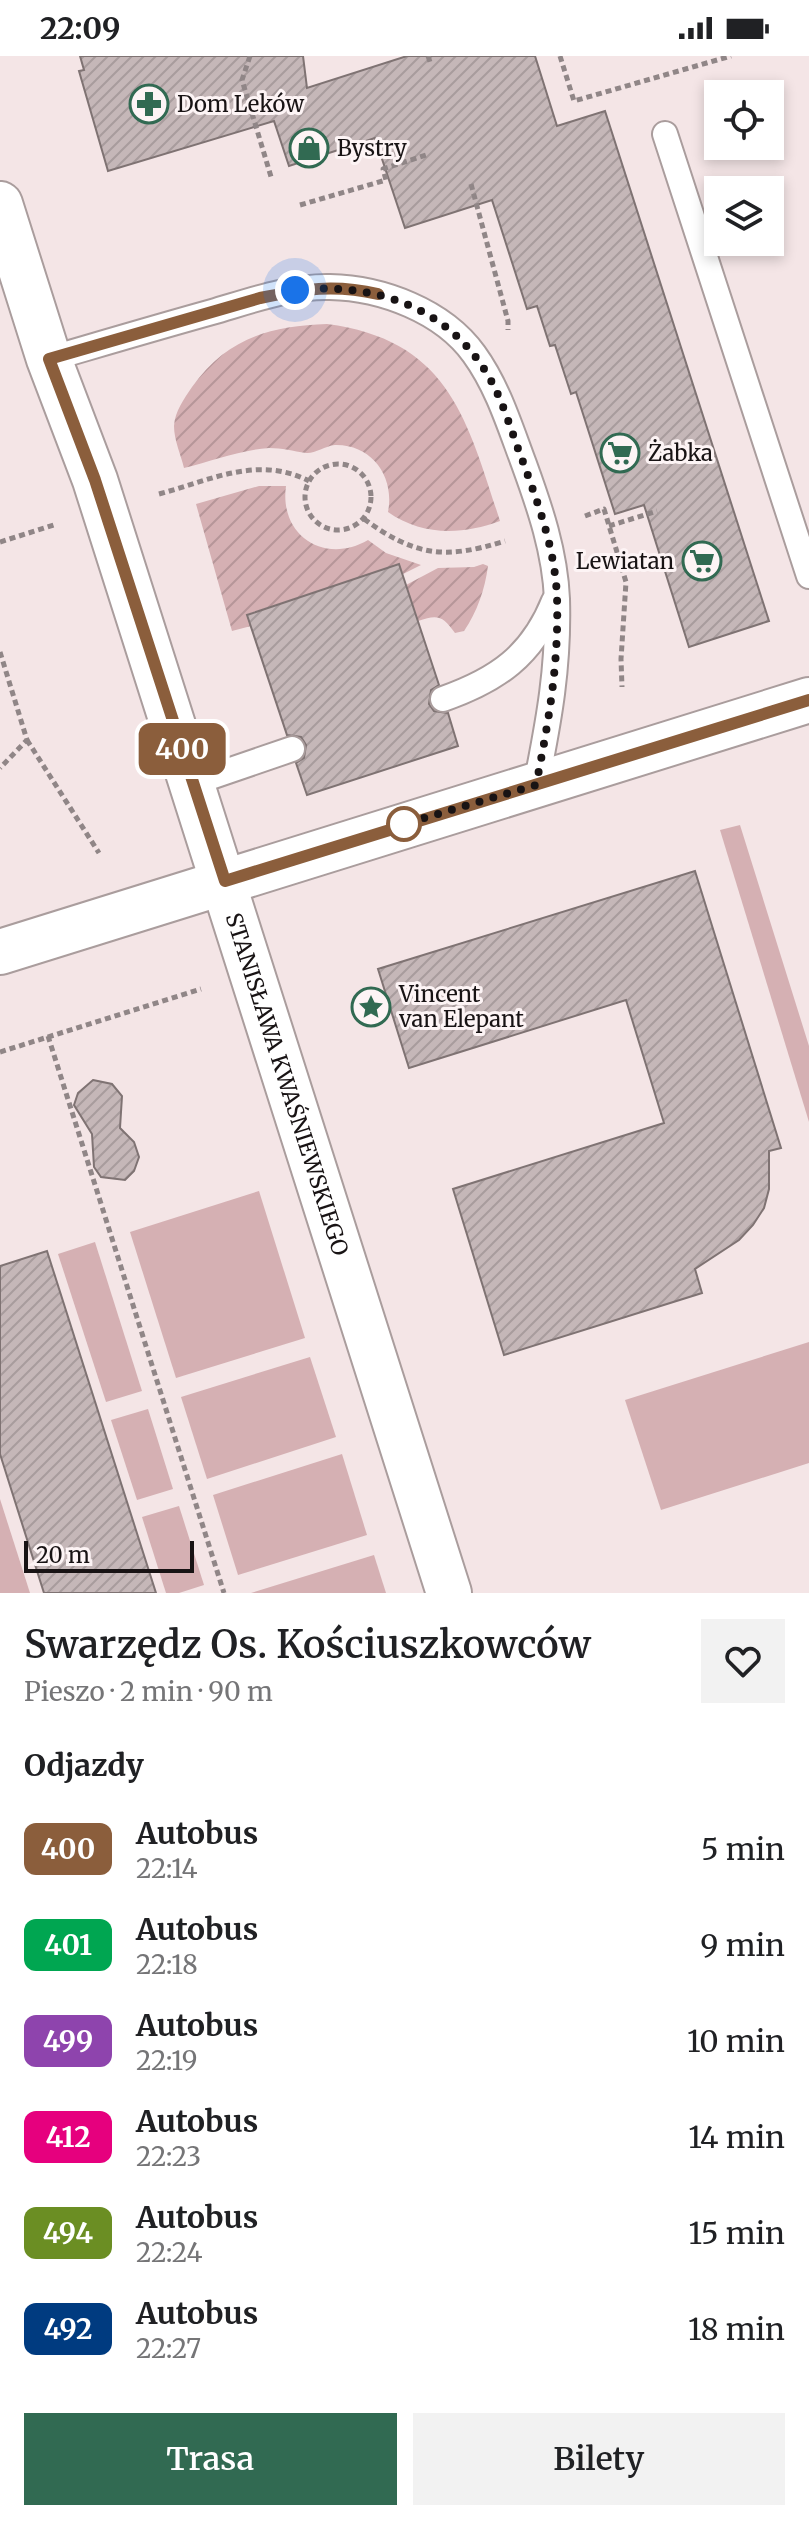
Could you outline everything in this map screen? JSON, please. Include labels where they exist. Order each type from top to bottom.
[{"type":"street","points":[[0,204],[49,359],[95,480],[225,881],[0,952]]},
{"type":"street","name":"STANISŁAWA KWAŚNIEWSKIEGO","points":[[449,1593],[225,881],[809,700]]},
{"type":"lane","points":[[665,134],[809,576]]},
{"type":"lane","points":[[49,359],[260,298],[328,287],[378,294],[413,307],[447,328],[466,345],[489,377],[546,528],[557,595],[557,669],[536,785]]},
{"type":"lane","points":[[443,699],[476,688],[509,667],[539,631],[557,595]]},
{"type":"lane","points":[[193,783],[292,749]]},
{"type":"path","points":[[250,56],[242,80],[272,180]]},
{"type":"path","points":[[428,56],[431,65]]},
{"type":"path","points":[[560,56],[574,101],[731,56]]},
{"type":"path","points":[[300,205],[386,180],[383,169],[426,155]]},
{"type":"path","points":[[471,184],[508,330]]},
{"type":"path","points":[[336,464],[357,470],[370,487],[369,509],[364,519],[345,530],[335,530],[315,521],[305,502],[309,481],[316,473],[336,464]]},
{"type":"path","points":[[159,494],[262,468],[292,473],[309,481]]},
{"type":"path","points":[[572,519],[604,509],[626,582],[622,687]]},
{"type":"path","points":[[609,526],[657,511]]},
{"type":"path","points":[[364,519],[398,542],[433,551],[471,550],[510,539]]},
{"type":"path","points":[[0,542],[59,523]]},
{"type":"path","points":[[0,652],[27,740],[99,853]]},
{"type":"path","points":[[0,768],[27,740]]},
{"type":"path","points":[[0,1052],[211,986]]},
{"type":"path","points":[[48,1036],[224,1593]]},
{"type":"shaded area","points":[[327,324],[368,333],[401,347],[427,366],[447,390],[463,418],[500,521],[471,529],[442,531],[414,526],[401,520],[388,512],[388,487],[378,465],[360,450],[348,446],[335,445],[309,453],[258,449],[184,468],[175,437],[175,421],[183,401],[206,370],[235,346],[251,338],[287,328]]},
{"type":"shaded area","points":[[259,486],[286,486],[290,519],[308,541],[336,549],[352,547],[368,540],[386,553],[421,565],[403,574],[399,564],[248,614],[251,626],[232,631],[196,504]]},
{"type":"shaded area","points":[[488,566],[483,592],[464,631],[455,633],[440,618],[418,621],[406,585],[438,568]]},
{"type":"shaded area","points":[[740,825],[809,1046],[809,1122],[720,830]]},
{"type":"shaded area","points":[[259,1191],[305,1338],[176,1378],[130,1232]]},
{"type":"shaded area","points":[[95,1242],[142,1391],[106,1402],[58,1254]]},
{"type":"shaded area","points":[[809,1342],[809,1463],[661,1510],[625,1400]]},
{"type":"shaded area","points":[[310,1357],[336,1437],[207,1479],[181,1397]]},
{"type":"shaded area","points":[[148,1409],[173,1489],[137,1500],[111,1420]]},
{"type":"shaded area","points":[[342,1454],[367,1535],[238,1575],[213,1495]]},
{"type":"shaded area","points":[[0,1499],[30,1593],[0,1593]]},
{"type":"shaded area","points":[[179,1506],[204,1585],[179,1593],[166,1593],[142,1517]]},
{"type":"shaded area","points":[[374,1555],[386,1593],[251,1593]]},
{"type":"building","points":[[80,56],[303,56],[307,88],[407,56],[535,56],[557,126],[605,111],[769,621],[689,647],[644,505],[615,514],[576,392],[571,394],[555,345],[550,346],[537,306],[527,309],[492,200],[405,228],[375,138],[289,166],[274,121],[108,171],[79,71],[84,70]]},
{"type":"building","points":[[399,564],[439,685],[431,690],[429,704],[434,711],[448,713],[458,746],[307,795],[296,763],[304,758],[306,745],[301,737],[287,735],[247,615]]},
{"type":"building","points":[[695,871],[781,1148],[769,1151],[769,1189],[764,1208],[739,1240],[695,1269],[702,1293],[504,1355],[453,1189],[664,1123],[626,1000],[409,1068],[378,969]]},
{"type":"building","points":[[93,1080],[112,1084],[122,1096],[120,1128],[134,1142],[139,1157],[134,1171],[125,1180],[101,1177],[94,1167],[92,1134],[74,1105],[78,1093]]},
{"type":"building","points":[[47,1251],[156,1593],[44,1593],[0,1454],[0,1266]]},
{"type":"bus line","name":"400","points":[[378,294],[328,287],[295,290],[49,359],[86,453],[225,881],[809,700]]},
{"type":"place","name":"Dom Leków","points":[[149,104]]},
{"type":"place","name":"Bystry","points":[[309,148]]},
{"type":"place","name":"Żabka","points":[[620,453]]},
{"type":"place","name":"Lewiatan","points":[[702,561]]},
{"type":"place","name":"Vincent van Elepant","points":[[371,1007]]},
{"type":"route","points":[[295,290],[328,287],[378,294],[424,312],[466,345],[496,391],[550,542],[557,595],[557,669],[536,785],[404,824]]}]
